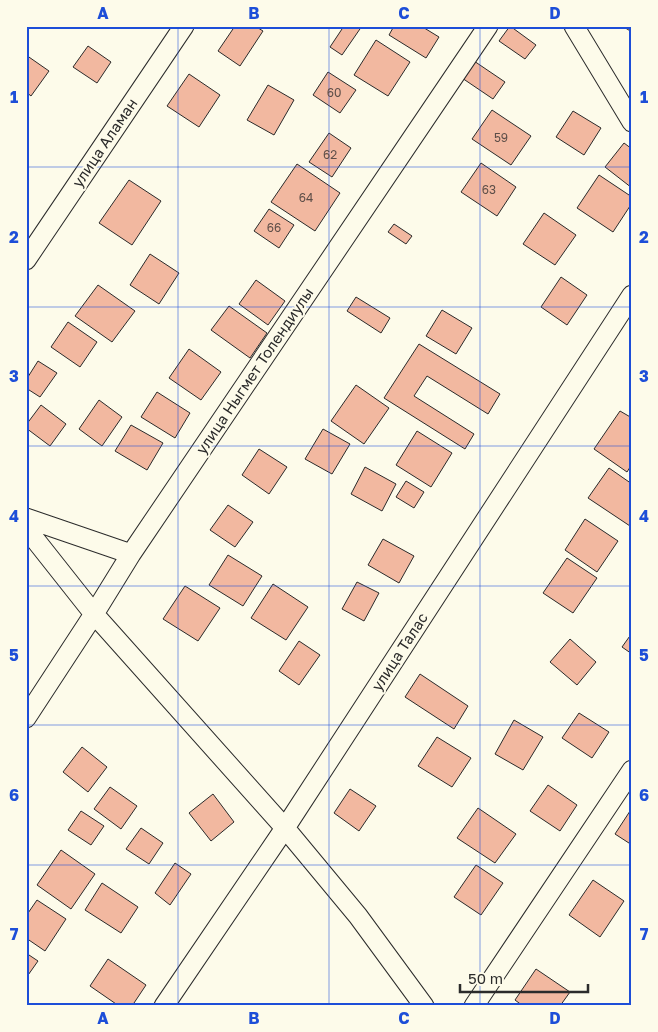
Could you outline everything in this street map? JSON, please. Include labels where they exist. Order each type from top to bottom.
[{"type":"street","name":"улица Аламан","points":[[26,260],[184,26]]},
{"type":"street","name":"улица Ныгмет Толендиулы","points":[[26,718],[131,554],[488,26]]},
{"type":"street","points":[[574,26],[632,122]]},
{"type":"street","name":"улица Талас","points":[[164,1006],[285,828],[632,295]]},
{"type":"street","points":[[26,518],[131,554]]},
{"type":"street","points":[[26,528],[94,614],[285,828],[358,916],[424,1006]]},
{"type":"street","points":[[474,1006],[632,770]]},
{"type":"building","points":[[235,26],[255,26],[263,31],[240,66],[218,51]]},
{"type":"building","points":[[344,26],[362,26],[342,55],[330,47]]},
{"type":"building","points":[[394,26],[421,26],[439,37],[426,58],[389,35]]},
{"type":"building","points":[[510,26],[536,45],[525,59],[499,41]]},
{"type":"building","points":[[622,26],[632,26],[632,32]]},
{"type":"building","points":[[376,40],[410,62],[388,96],[354,75]]},
{"type":"building","points":[[88,46],[111,62],[97,83],[73,67]]},
{"type":"building","points":[[26,55],[49,71],[31,96],[26,92]]},
{"type":"building","points":[[474,61],[505,82],[493,99],[462,78]]},
{"type":"building","points":[[328,72],[356,90],[340,113],[313,95]]},
{"type":"building","points":[[189,74],[220,95],[199,127],[167,106]]},
{"type":"building","points":[[268,85],[294,100],[274,135],[247,120]]},
{"type":"building","points":[[492,110],[531,136],[511,165],[472,139]]},
{"type":"building","points":[[573,111],[601,128],[584,155],[556,137]]},
{"type":"building","points":[[329,133],[351,148],[332,177],[309,162]]},
{"type":"building","points":[[624,143],[632,149],[632,188],[605,167]]},
{"type":"building","points":[[481,163],[516,187],[497,216],[461,192]]},
{"type":"building","points":[[297,164],[340,193],[315,231],[271,202]]},
{"type":"building","points":[[599,175],[632,197],[632,203],[613,232],[577,208]]},
{"type":"building","points":[[129,180],[161,201],[132,245],[99,223]]},
{"type":"building","points":[[269,209],[294,225],[279,248],[254,231]]},
{"type":"building","points":[[544,213],[576,235],[555,265],[523,244]]},
{"type":"building","points":[[394,224],[412,236],[406,244],[388,232]]},
{"type":"building","points":[[150,254],[179,273],[159,304],[130,285]]},
{"type":"building","points":[[561,277],[587,295],[567,325],[541,307]]},
{"type":"building","points":[[256,280],[285,301],[268,325],[239,304]]},
{"type":"building","points":[[98,285],[135,311],[112,342],[75,316]]},
{"type":"building","points":[[356,297],[390,318],[381,333],[347,311]]},
{"type":"building","points":[[229,306],[267,333],[250,358],[211,330]]},
{"type":"building","points":[[442,310],[472,328],[456,354],[426,336]]},
{"type":"building","points":[[68,322],[97,342],[80,367],[51,347]]},
{"type":"building","points":[[419,344],[500,394],[488,414],[427,376],[414,396],[474,434],[465,449],[384,398]]},
{"type":"building","points":[[189,349],[221,372],[201,400],[169,378]]},
{"type":"building","points":[[38,361],[57,373],[40,397],[26,388],[26,380]]},
{"type":"building","points":[[356,385],[389,408],[364,444],[331,421]]},
{"type":"building","points":[[157,392],[190,413],[175,438],[141,417]]},
{"type":"building","points":[[99,400],[122,417],[102,446],[79,429]]},
{"type":"building","points":[[41,405],[66,424],[50,446],[26,428],[26,425]]},
{"type":"building","points":[[620,411],[632,418],[632,464],[627,472],[594,449]]},
{"type":"building","points":[[131,425],[163,443],[147,470],[115,451]]},
{"type":"building","points":[[323,429],[350,444],[332,474],[305,459]]},
{"type":"building","points":[[417,431],[452,453],[431,487],[396,465]]},
{"type":"building","points":[[259,449],[287,467],[269,494],[242,475]]},
{"type":"building","points":[[365,467],[396,484],[382,511],[351,494]]},
{"type":"building","points":[[609,468],[632,484],[632,523],[630,526],[588,498]]},
{"type":"building","points":[[406,481],[424,492],[414,508],[396,497]]},
{"type":"building","points":[[228,505],[253,522],[235,547],[210,530]]},
{"type":"building","points":[[585,519],[618,541],[597,572],[565,550]]},
{"type":"building","points":[[383,539],[414,556],[399,583],[368,565]]},
{"type":"building","points":[[228,555],[262,576],[243,606],[209,585]]},
{"type":"building","points":[[567,558],[597,578],[573,613],[543,593]]},
{"type":"building","points":[[357,582],[379,593],[364,621],[342,609]]},
{"type":"building","points":[[273,584],[308,607],[286,640],[251,618]]},
{"type":"building","points":[[185,586],[220,608],[198,641],[163,619]]},
{"type":"building","points":[[632,633],[632,654],[622,647]]},
{"type":"building","points":[[570,639],[596,662],[577,685],[550,662]]},
{"type":"building","points":[[299,641],[320,655],[299,685],[279,671]]},
{"type":"building","points":[[420,674],[468,706],[454,729],[405,697]]},
{"type":"building","points":[[579,713],[609,732],[592,758],[562,738]]},
{"type":"building","points":[[514,720],[543,737],[523,770],[495,754]]},
{"type":"building","points":[[437,737],[471,758],[452,787],[418,766]]},
{"type":"building","points":[[82,747],[107,767],[88,792],[63,772]]},
{"type":"building","points":[[548,785],[577,805],[560,831],[530,811]]},
{"type":"building","points":[[110,787],[137,806],[121,829],[94,809]]},
{"type":"building","points":[[350,789],[376,806],[359,831],[334,813]]},
{"type":"building","points":[[213,794],[234,822],[211,841],[189,813]]},
{"type":"building","points":[[478,808],[516,834],[495,863],[457,838]]},
{"type":"building","points":[[632,808],[632,845],[615,834]]},
{"type":"building","points":[[81,811],[104,826],[91,845],[68,830]]},
{"type":"building","points":[[141,828],[163,843],[149,864],[126,849]]},
{"type":"building","points":[[61,850],[95,874],[71,909],[37,885]]},
{"type":"building","points":[[175,863],[191,874],[170,905],[155,893]]},
{"type":"building","points":[[476,865],[503,883],[481,915],[454,897]]},
{"type":"building","points":[[593,880],[624,901],[600,937],[569,915]]},
{"type":"building","points":[[102,883],[138,907],[121,933],[85,910]]},
{"type":"building","points":[[37,900],[66,919],[45,951],[26,938],[26,916]]},
{"type":"building","points":[[26,953],[38,961],[26,978]]},
{"type":"building","points":[[108,959],[146,985],[132,1006],[119,1006],[90,986]]},
{"type":"building","points":[[536,969],[570,992],[560,1006],[523,1006],[515,1000]]}]
